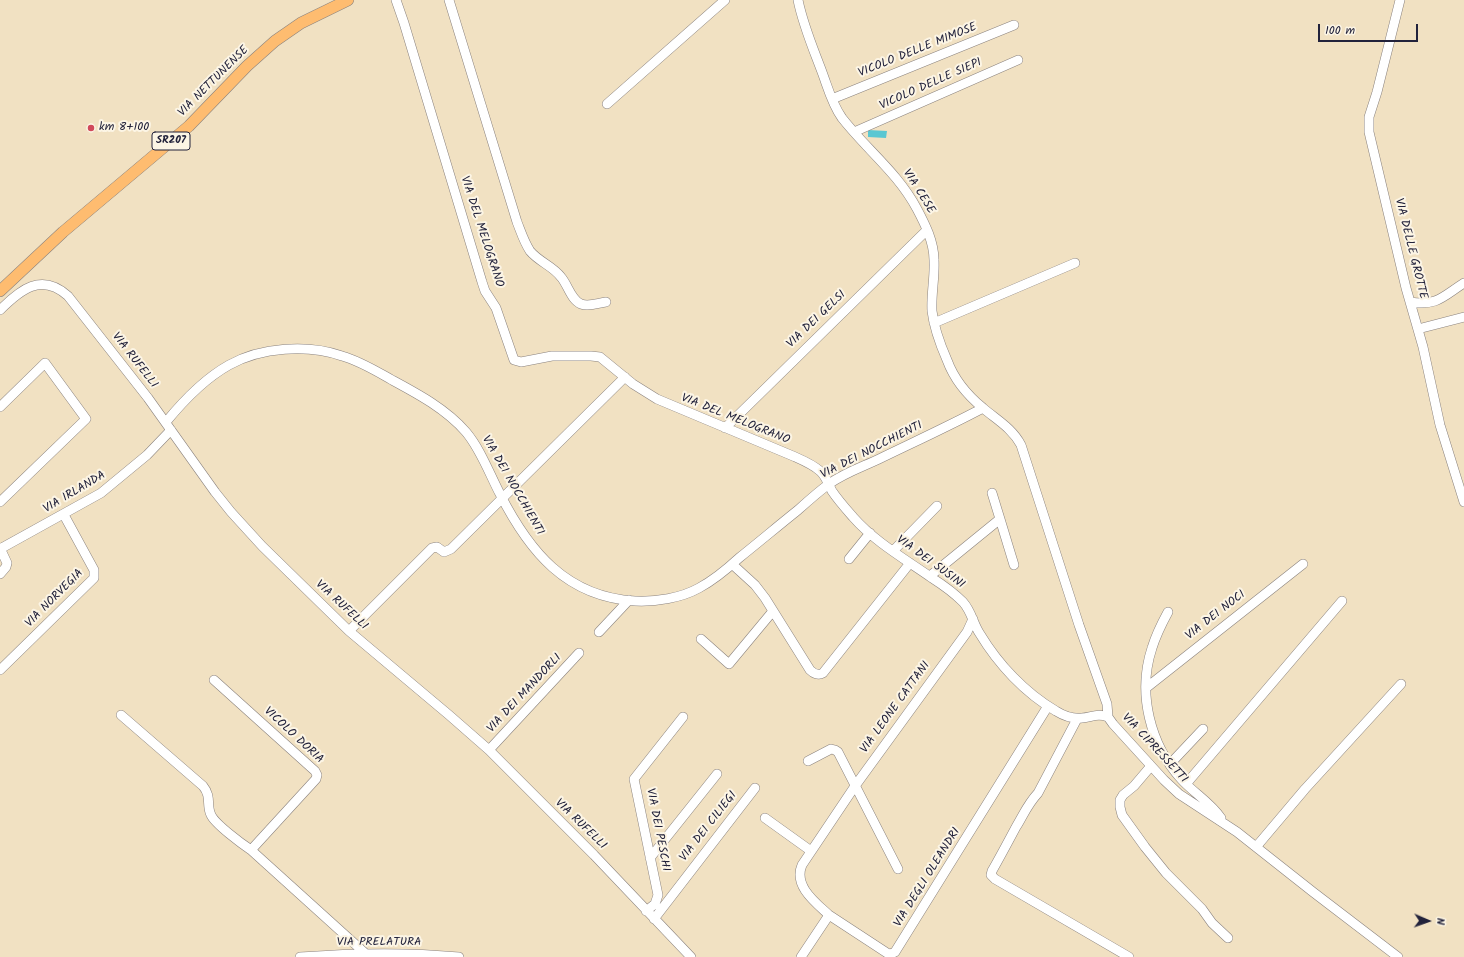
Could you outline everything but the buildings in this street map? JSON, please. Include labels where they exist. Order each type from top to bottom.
[{"type":"main road","name":"VIA NETTUNENSE","points":[[0,291],[63,232],[189,126],[247,66],[275,40],[301,22],[348,0]]},
{"type":"street","name":"VIA DEL MELOGRANO","points":[[396,0],[482,282],[487,294],[496,308],[513,359],[521,362],[549,356],[598,356],[657,400],[809,464],[822,473],[829,484]]},
{"type":"street","points":[[449,0],[517,222],[527,245],[537,258],[561,276],[577,301],[587,305],[606,302]]},
{"type":"street","points":[[607,104],[725,0]]},
{"type":"street","name":"VIA CESE","points":[[798,0],[807,33],[832,99],[842,117],[904,187],[917,208],[927,230],[933,244],[934,255],[932,302],[934,323],[945,356],[952,371],[962,386],[983,408]]},
{"type":"street","name":"VIA DELLE GROTTE","points":[[1400,0],[1377,92],[1369,117],[1368,126],[1442,432],[1464,502]]},
{"type":"street","name":"VICOLO DELLE MIMOSE","points":[[832,99],[1014,25]]},
{"type":"street","name":"VICOLO DELLE SIEPI","points":[[854,132],[1018,60]]},
{"type":"street","name":"VIA DEI GELSI","points":[[725,428],[927,230]]},
{"type":"street","points":[[934,323],[1075,263]]},
{"type":"street","points":[[1410,302],[1424,304],[1434,302],[1464,283]]},
{"type":"street","name":"VIA RUFELLI","points":[[0,310],[20,292],[32,286],[46,284],[60,290],[72,300],[166,422],[215,492],[268,552],[349,631],[449,714],[489,750],[594,854],[646,911],[691,957]]},
{"type":"street","points":[[1418,329],[1464,317]]},
{"type":"street","name":"VIA DEI NOCCHIENTI","points":[[166,422],[184,400],[196,389],[234,362],[264,353],[285,349],[306,349],[330,352],[351,359],[425,399],[450,417],[464,430],[478,449],[503,499],[532,546],[556,572],[595,592],[629,600],[654,600],[688,593],[704,585],[732,564],[829,484],[983,408]]},
{"type":"street","points":[[0,407],[46,363],[86,419],[0,502]]},
{"type":"street","points":[[349,631],[431,549],[435,547],[444,552],[449,550],[503,499],[625,377]]},
{"type":"street","name":"VIA CIPRESSETTI","points":[[983,408],[1012,431],[1023,449],[1079,625],[1108,704],[1108,717],[1113,724],[1179,794],[1256,847],[1398,957]]},
{"type":"street","name":"VIA IRLANDA","points":[[0,549],[64,515],[105,490],[147,455],[171,430]]},
{"type":"street","name":"VIA DEI SUSINI","points":[[829,484],[847,510],[870,533],[893,551],[930,576],[963,602],[969,610],[978,631],[993,654],[1007,671],[1048,706],[1062,714],[1078,718],[1098,714],[1108,717]]},
{"type":"street","points":[[992,493],[1014,565]]},
{"type":"street","points":[[893,551],[937,506]]},
{"type":"street","name":"VIA NORVEGIA","points":[[0,670],[93,580],[95,576],[94,571],[64,515]]},
{"type":"street","points":[[930,576],[1000,519]]},
{"type":"street","points":[[848,559],[870,533]]},
{"type":"street","points":[[0,549],[7,563],[6,567],[0,574]]},
{"type":"street","points":[[732,564],[755,585],[773,610],[810,670],[814,673],[821,674],[910,563]]},
{"type":"street","name":"VIA DEI NOCI","points":[[1146,688],[1303,564]]},
{"type":"street","points":[[599,632],[629,600]]},
{"type":"street","points":[[1186,784],[1342,601]]},
{"type":"street","points":[[702,639],[729,664],[773,610]]},
{"type":"street","points":[[1168,612],[1152,648],[1147,670],[1147,706],[1152,726],[1157,740],[1170,764],[1186,784],[1218,814],[1223,823]]},
{"type":"street","name":"VIA LEONE CATTANI","points":[[829,915],[811,898],[803,887],[800,878],[800,869],[810,851],[855,786],[969,629],[973,618]]},
{"type":"street","name":"VIA LEONE CATTANI","points":[[957,645],[966,637],[978,631]]},
{"type":"street","name":"VIA DEI MANDORLI","points":[[489,750],[579,653]]},
{"type":"street","name":"VICOLO DORIA","points":[[214,680],[315,771],[317,775],[316,779],[251,850]]},
{"type":"street","points":[[1256,847],[1313,781],[1401,684]]},
{"type":"street","name":"VIA DEGLI OLEANDRI","points":[[829,915],[887,953],[891,954],[895,952],[1048,706]]},
{"type":"street","points":[[121,715],[203,786],[208,796],[210,812],[213,818],[251,850],[366,954]]},
{"type":"street","name":"VIA DEI PESCHI","points":[[646,911],[655,904],[658,895],[634,779],[683,718]]},
{"type":"street","points":[[1078,718],[1038,793],[1024,812],[991,875],[995,879],[1129,957]]},
{"type":"street","points":[[1170,764],[1203,729]]},
{"type":"street","points":[[808,761],[827,751],[835,750],[840,754],[898,869]]},
{"type":"street","points":[[1151,766],[1120,800],[1122,815],[1166,873],[1202,909],[1212,923],[1228,938]]},
{"type":"street","points":[[650,858],[717,774]]},
{"type":"street","name":"VIA DEI CILIEGI","points":[[654,919],[755,788]]},
{"type":"street","points":[[765,818],[810,851]]},
{"type":"street","points":[[801,957],[829,915]]},
{"type":"street","name":"VIA PRELATURA","points":[[300,957],[366,954],[419,954],[459,957]]},
{"type":"water","points":[[868,130],[887,131],[886,138],[868,137]]},
{"type":"place","name":"km 8+100","points":[[91,128]]}]
